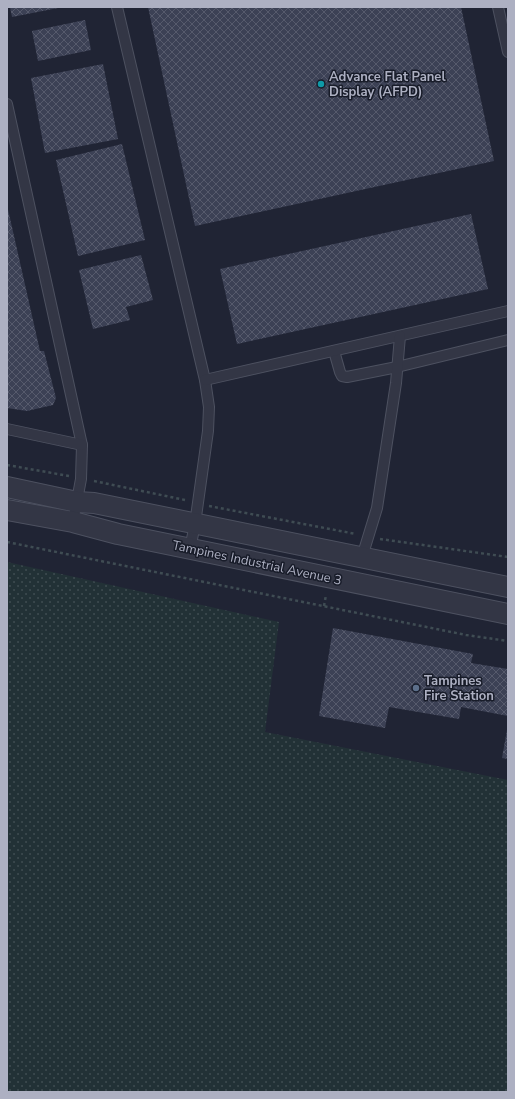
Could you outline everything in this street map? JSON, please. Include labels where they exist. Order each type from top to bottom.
[{"type":"street","name":"Tampines Industrial Avenue 3","points":[[7,487],[77,502],[94,503],[508,587]]},
{"type":"street","name":"Tampines Industrial Avenue 3","points":[[7,510],[73,522],[118,534],[508,614]]},
{"type":"lane","points":[[117,7],[206,380],[209,407],[208,431],[190,549]]},
{"type":"lane","points":[[498,7],[508,52]]},
{"type":"lane","points":[[7,104],[82,445],[81,478],[73,522]]},
{"type":"lane","points":[[206,380],[508,312]]},
{"type":"lane","points":[[362,557],[377,508],[396,383],[400,336]]},
{"type":"lane","points":[[334,351],[340,372],[342,376],[347,377],[397,367],[508,340]]},
{"type":"lane","points":[[7,429],[82,445]]},
{"type":"path","points":[[7,465],[81,478],[368,537],[508,557]]},
{"type":"path","points":[[7,542],[466,635],[508,641]]},
{"type":"shaded area","points":[[7,562],[279,622],[265,732],[508,780],[508,1092],[7,1092]]},
{"type":"building","points":[[10,7],[58,7],[58,8],[12,17]]},
{"type":"building","name":"Advance Flat Panel Display (AFPD)","points":[[148,7],[461,7],[494,161],[195,226]]},
{"type":"building","points":[[85,20],[91,50],[38,61],[32,31]]},
{"type":"building","points":[[103,64],[118,139],[45,153],[31,78]]},
{"type":"building","points":[[122,144],[145,240],[78,256],[56,160]]},
{"type":"building","points":[[7,205],[40,351],[44,351],[56,398],[53,405],[27,411],[7,408]]},
{"type":"building","points":[[471,214],[488,289],[237,344],[220,269]]},
{"type":"building","points":[[141,255],[153,300],[126,307],[130,320],[93,329],[79,270]]},
{"type":"building","name":"Tampines Fire Station","points":[[333,628],[473,654],[471,663],[508,669],[508,716],[461,707],[459,719],[389,707],[385,728],[319,716]]},
{"type":"building","name":"Tampines Fire Station","points":[[508,730],[508,759],[502,758]]},
{"type":"place","name":"Advance Flat Panel Display (AFPD)","points":[[321,84]]},
{"type":"place","name":"Tampines Fire Station","points":[[416,688]]}]
